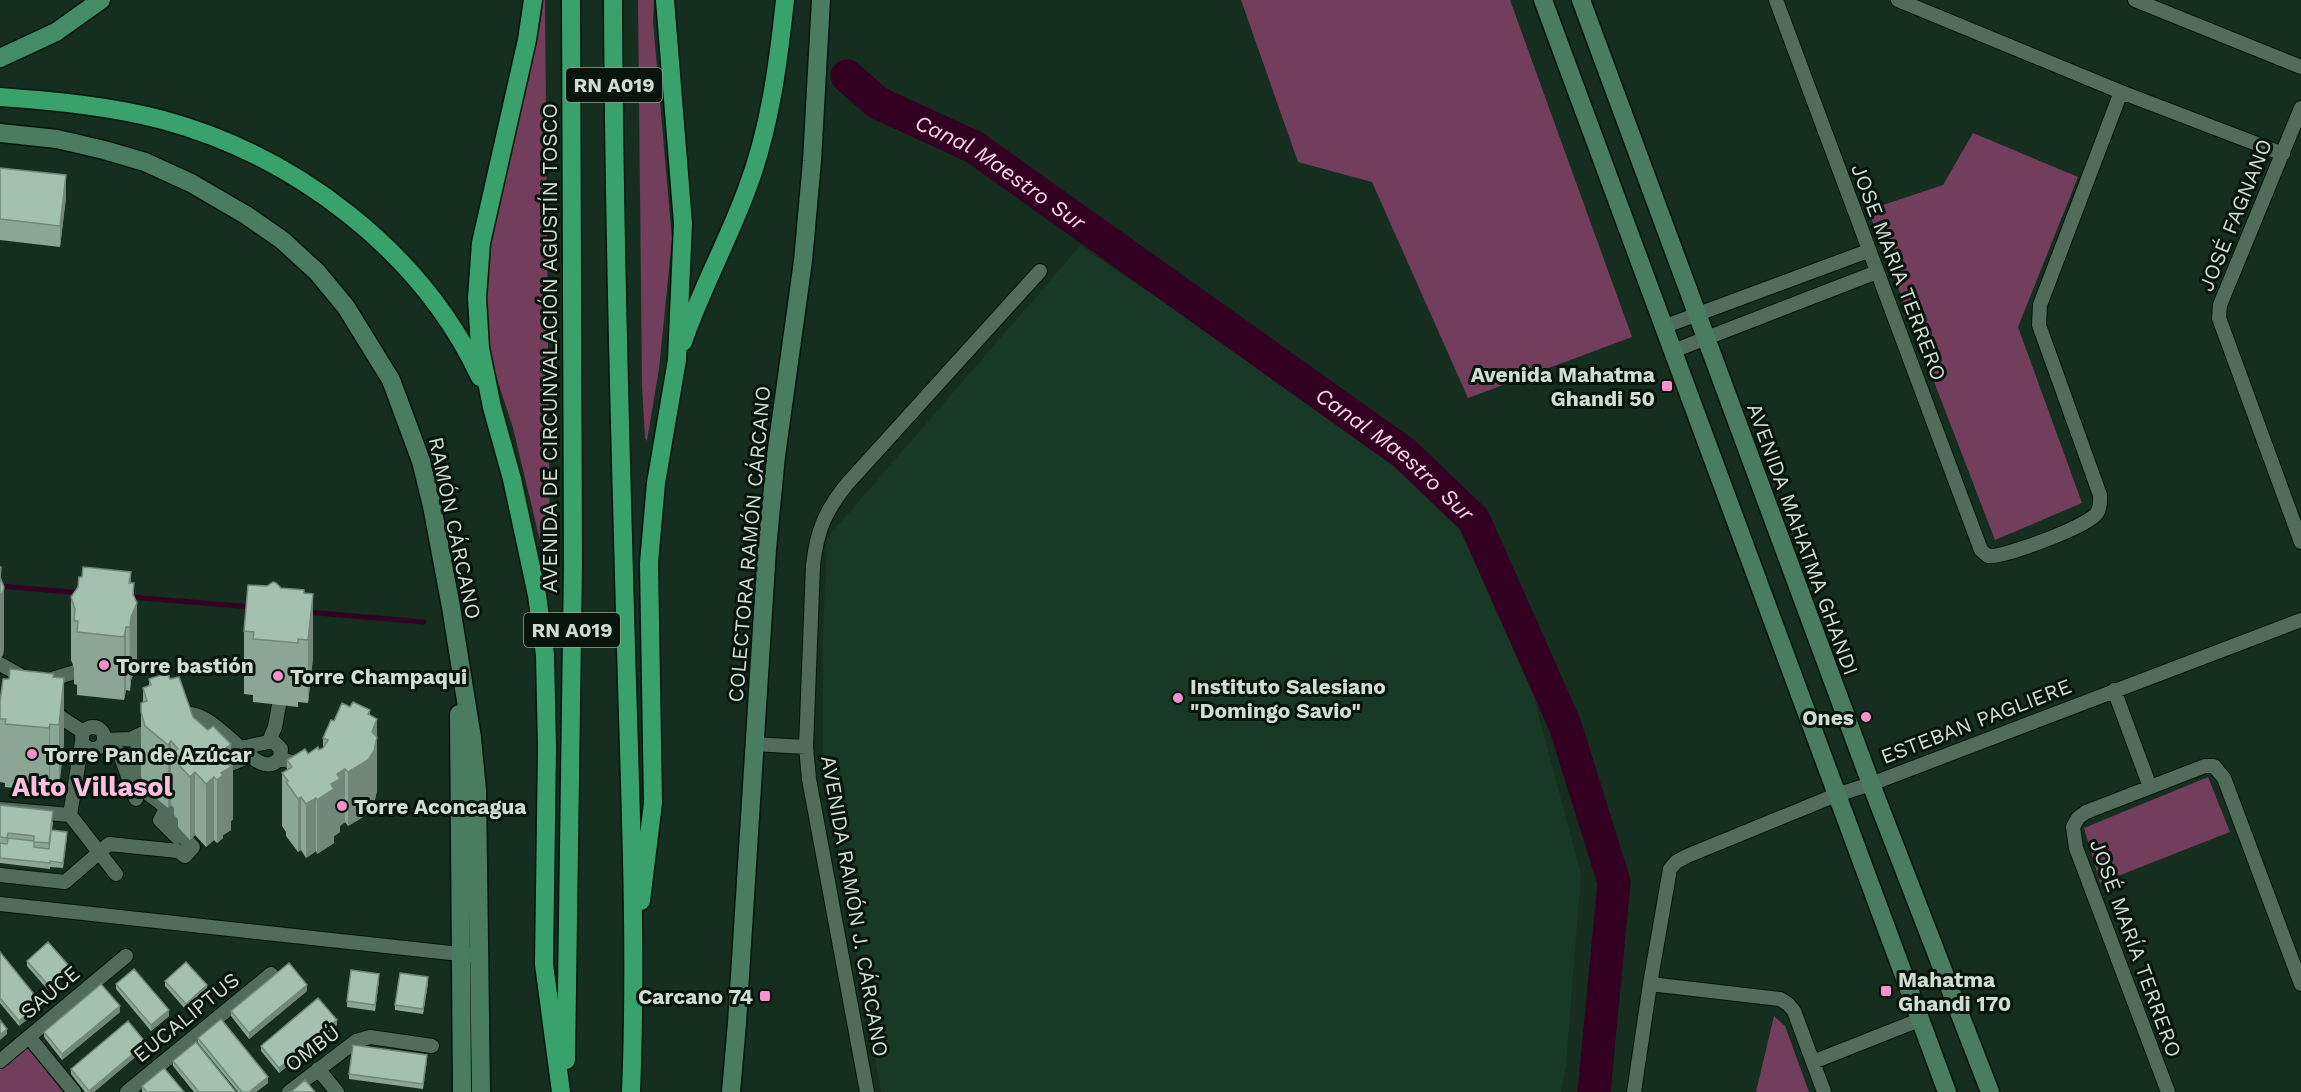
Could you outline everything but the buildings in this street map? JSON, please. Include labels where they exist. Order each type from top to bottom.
[{"type":"highway","points":[[533,0],[527,40],[488,211],[478,266],[478,328],[492,406],[514,490],[537,595],[543,636],[547,737],[544,964],[563,1092]]},
{"type":"highway","name":"AVENIDA DE CIRCUNVALACIÓN AGUSTÍN TOSCO","points":[[563,1092],[568,993],[573,564],[571,0]]},
{"type":"highway","name":"RN A019","points":[[613,0],[614,170],[633,971],[631,1092]]},
{"type":"highway","points":[[633,971],[653,803],[649,562],[651,525],[676,360],[683,223],[665,0]]},
{"type":"highway","points":[[676,360],[690,322],[735,220],[757,161],[776,77],[785,0]]},
{"type":"highway","points":[[0,97],[108,110],[164,121],[245,151],[289,174],[344,211],[377,238],[410,273],[451,326],[475,367],[492,406]]},
{"type":"main road","points":[[0,58],[56,32],[101,0]]},
{"type":"main road","name":"COLECTORA RAMÓN CÁRCANO","points":[[731,1092],[761,625],[776,456],[803,261],[812,161],[821,0]]},
{"type":"main road","points":[[1543,0],[1947,1092]]},
{"type":"main road","name":"AVENIDA MAHATMA GHANDI","points":[[1581,0],[1870,784],[1990,1092]]},
{"type":"main road","name":"RAMÓN CÁRCANO","points":[[0,133],[57,140],[145,162],[191,183],[246,215],[282,240],[317,272],[346,307],[391,380],[421,461],[432,506],[472,738],[477,790],[481,1092]]},
{"type":"main road","name":"RAMÓN CÁRCANO","points":[[460,670],[462,1092]]},
{"type":"street","name":"JOSE MARIA TERRERO","points":[[1776,0],[1981,550],[1988,556],[2005,555],[2083,524],[2097,513],[2100,504],[2100,495],[2039,325],[2038,315],[2121,92]]},
{"type":"street","points":[[1898,0],[2121,92],[2283,154]]},
{"type":"street","points":[[2135,0],[2301,67]]},
{"type":"street","name":"JOSÉ FAGNANO","points":[[2301,108],[2220,305],[2219,318],[2301,542]]},
{"type":"street","points":[[1663,327],[1869,251]]},
{"type":"street","name":"AVENIDA RAMÓN J. CÁRCANO","points":[[867,1092],[809,779],[806,747],[816,539],[832,502],[847,484],[1040,271]]},
{"type":"street","points":[[1672,351],[1877,272]]},
{"type":"street","name":"ESTEBAN PAGLIERE","points":[[1650,984],[1670,869],[1676,862],[1836,795],[2301,620]]},
{"type":"street","points":[[0,664],[18,674],[32,690],[47,698],[41,709],[83,737]]},
{"type":"street","points":[[32,690],[52,679],[75,672]]},
{"type":"street","points":[[2114,690],[2150,787],[2205,766],[2214,766],[2220,770],[2301,984]]},
{"type":"street","points":[[269,741],[275,727],[279,705]]},
{"type":"street","points":[[105,740],[131,739],[177,714],[192,713],[211,721],[246,752],[257,761],[267,765],[275,763],[280,758],[282,752],[280,746],[269,741],[246,752],[202,776]]},
{"type":"street","points":[[70,815],[83,737],[89,727],[96,727],[104,733],[105,740],[120,754],[136,799]]},
{"type":"street","points":[[0,876],[65,882],[109,844],[178,851],[181,841],[160,820],[166,809],[143,791],[137,766],[143,765],[135,737]]},
{"type":"street","points":[[755,744],[806,747]]},
{"type":"street","points":[[280,758],[320,773]]},
{"type":"street","name":"JOSÉ MARÍA TERRERO","points":[[2150,787],[2086,812],[2078,818],[2073,827],[2076,848],[2168,1092]]},
{"type":"street","points":[[0,809],[70,815],[116,874]]},
{"type":"street","points":[[0,904],[479,956]]},
{"type":"street","name":"SAUCE","points":[[0,1061],[126,956]]},
{"type":"street","name":"EUCALIPTUS","points":[[127,1092],[271,974]]},
{"type":"street","points":[[1634,1092],[1650,984],[1780,999],[1794,1011],[1824,1092]]},
{"type":"street","points":[[1813,1062],[1919,1020]]},
{"type":"street","points":[[29,1037],[74,1092]]},
{"type":"street","name":"OMBÚ","points":[[289,1092],[356,1041],[370,1037],[432,1046]]},
{"type":"street","points":[[318,1068],[338,1092]]},
{"type":"shaded area","points":[[543,0],[545,0],[550,573],[548,574],[513,428],[491,361],[485,306],[488,258],[541,19]]},
{"type":"shaded area","points":[[638,0],[654,0],[653,22],[672,239],[659,369],[647,441],[642,386]]},
{"type":"shaded area","points":[[1241,0],[1510,0],[1632,337],[1468,398],[1372,182],[1298,162]]},
{"type":"shaded area","points":[[1973,133],[2078,177],[2018,327],[2082,503],[1995,540],[1868,210],[1943,185]]},
{"type":"shaded area","name":"Instituto Salesiano \"Domingo Savio\"","points":[[1080,246],[1398,459],[1464,523],[1518,638],[1581,874],[1566,1065],[1561,1092],[881,1092],[823,759],[823,630],[827,538]]},
{"type":"shaded area","points":[[2208,777],[2230,832],[2100,883],[2084,828]]},
{"type":"shaded area","points":[[1774,1016],[1785,1026],[1809,1092],[1756,1092]]},
{"type":"shaded area","points":[[25,1045],[63,1092],[0,1092],[0,1065]]},
{"type":"waterway","name":"Canal Maestro Sur","points":[[847,76],[878,103],[974,147],[1404,453],[1474,520],[1565,725],[1614,882],[1594,1092]]},
{"type":"waterway","points":[[0,586],[82,593]]},
{"type":"waterway","points":[[130,597],[252,607]]},
{"type":"waterway","points":[[306,612],[424,622]]},
{"type":"place","name":"Avenida Mahatma Ghandi 50","points":[[1667,386]]},
{"type":"place","name":"Torre bastión","points":[[104,665]]},
{"type":"place","name":"Torre Champaqui","points":[[278,676]]},
{"type":"place","name":"Instituto Salesiano \"Domingo Savio\"","points":[[1178,698]]},
{"type":"place","name":"Ones","points":[[1866,717]]},
{"type":"place","name":"Torre Pan de Azúcar","points":[[32,754]]},
{"type":"place","name":"Torre Aconcagua","points":[[342,806]]},
{"type":"place","name":"Mahatma Ghandi 170","points":[[1886,991]]},
{"type":"place","name":"Carcano 74","points":[[765,996]]},
{"type":"district","name":"Alto Villasol","points":[[92,787]]}]
